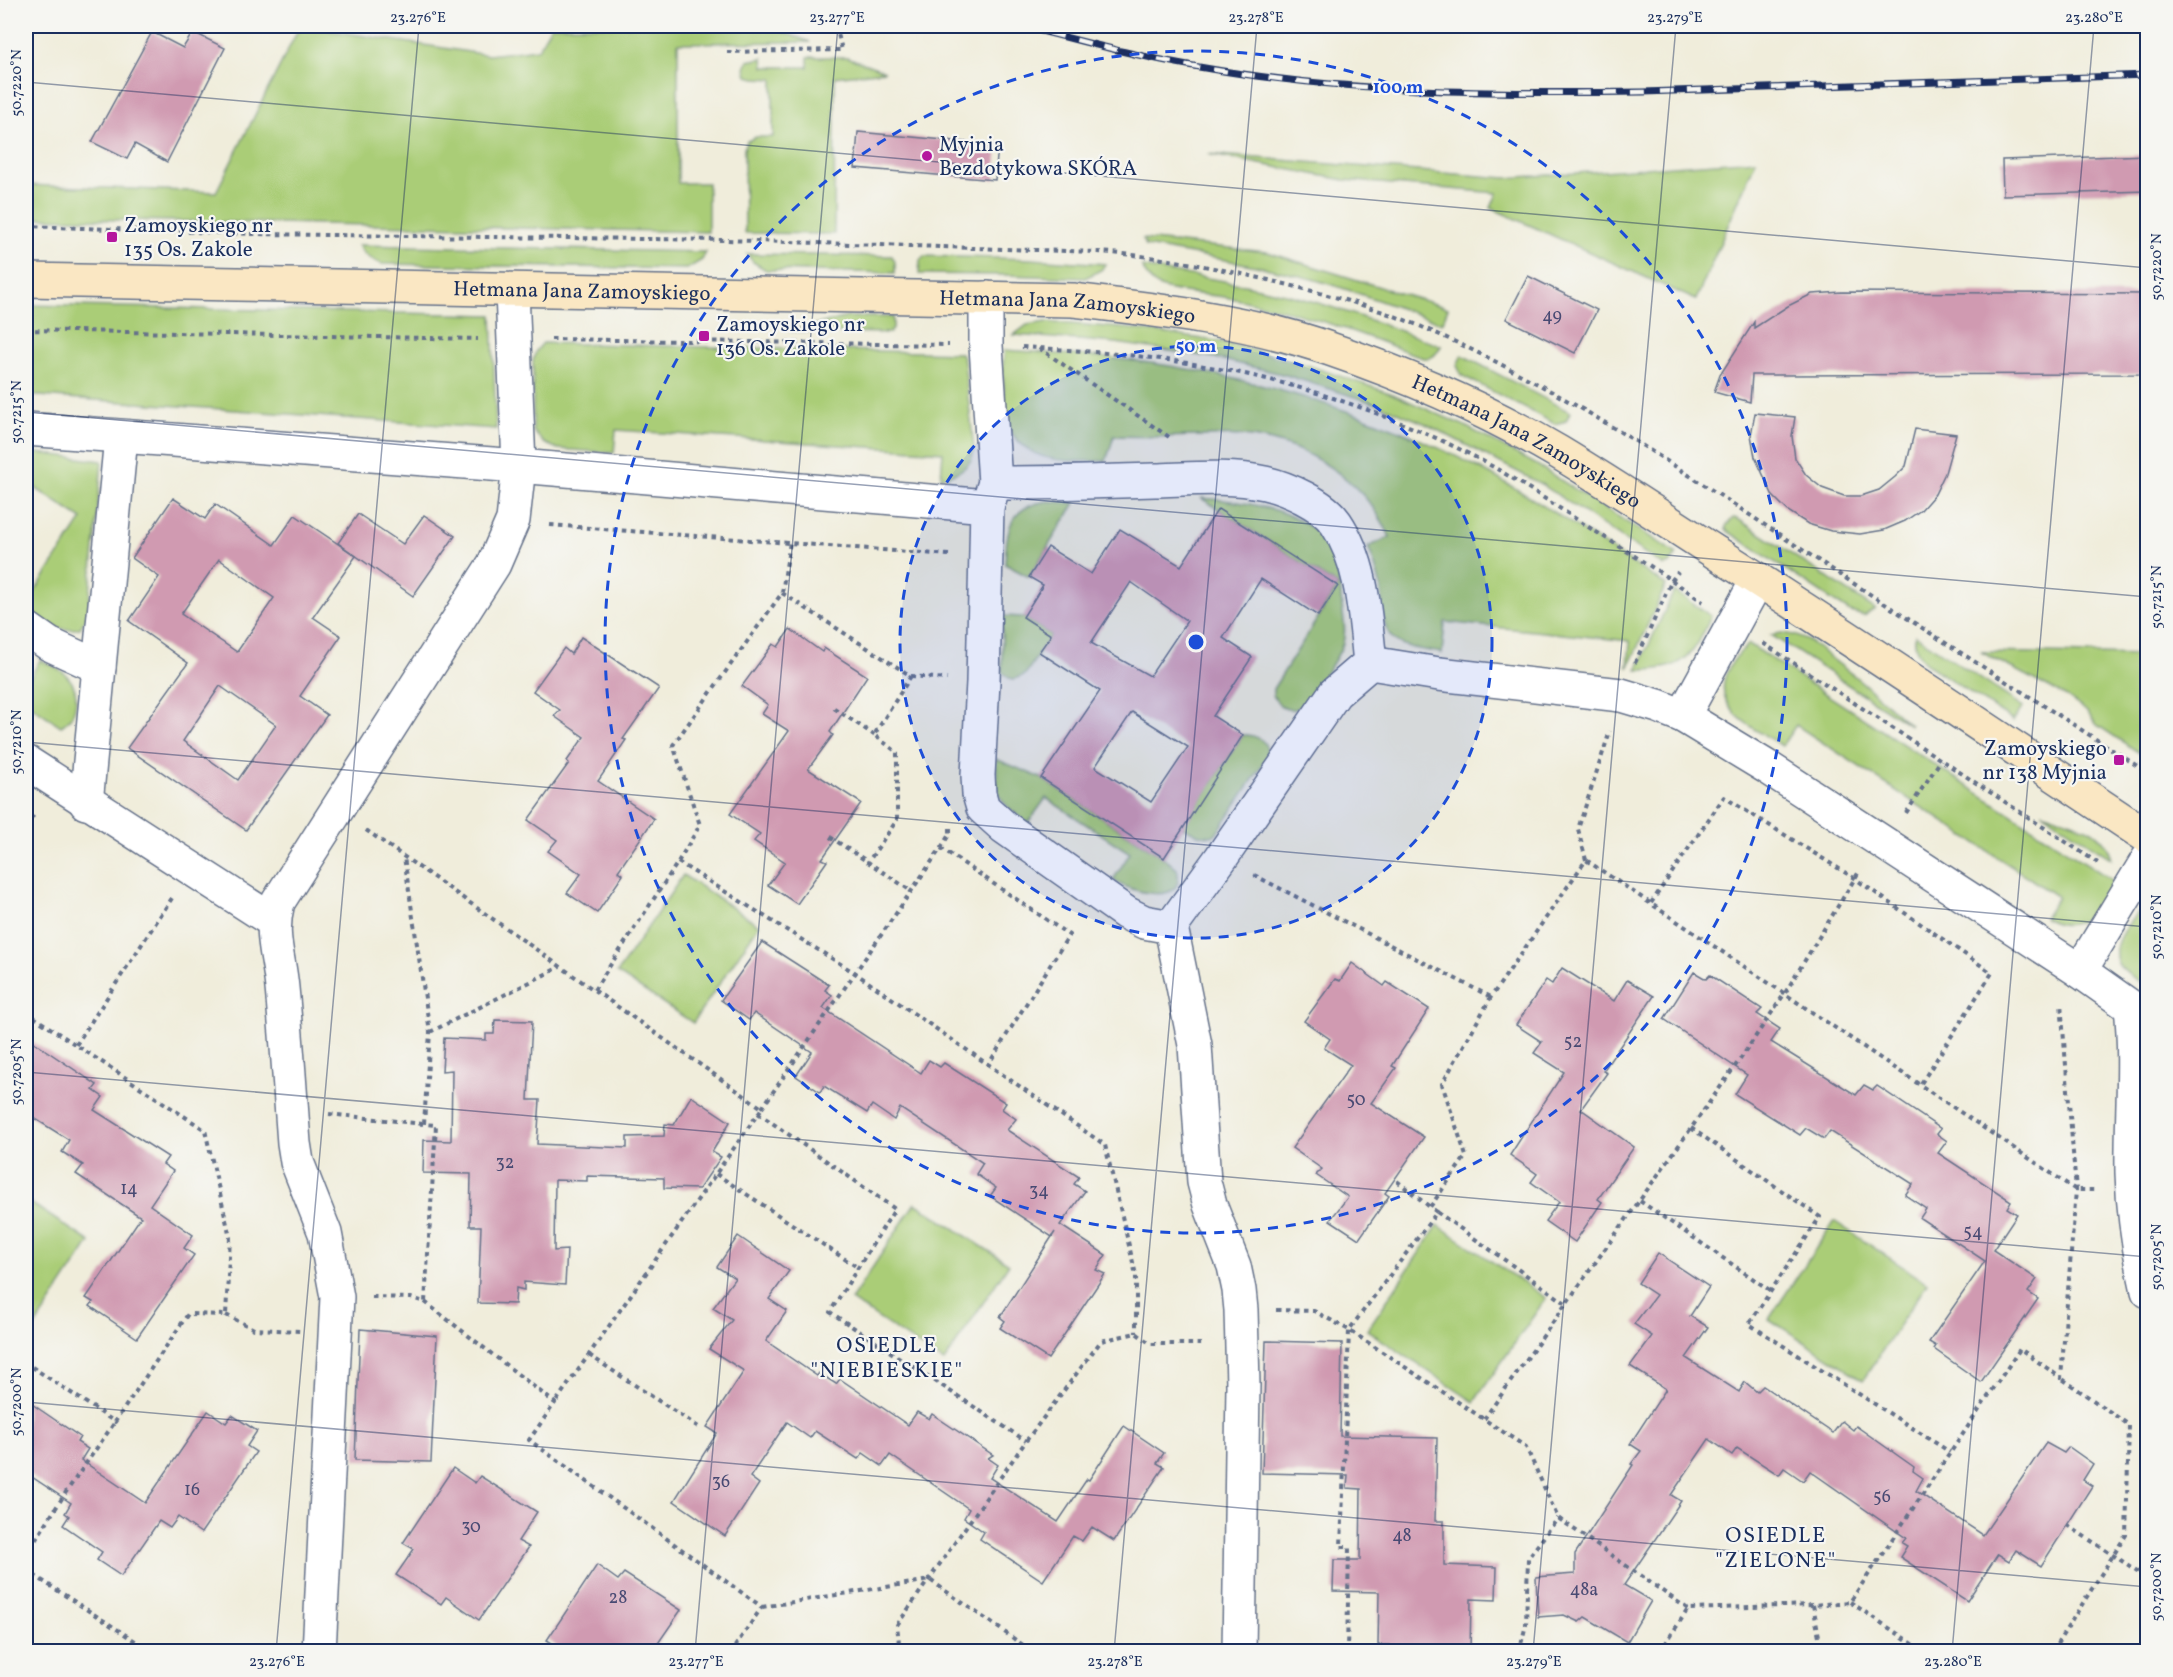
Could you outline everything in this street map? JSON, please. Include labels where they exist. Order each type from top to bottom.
[{"type":"street","name":"Hetmana Jana Zamoyskiego","points":[[26,280],[1072,300],[1162,310],[1243,325],[1327,348],[1407,377],[1489,414],[1557,452],[1758,579],[2148,837]]},
{"type":"street","points":[[319,1652],[337,1297],[325,1233],[297,1162],[282,984],[273,921],[278,902],[494,564],[513,520],[519,466],[512,291]]},
{"type":"street","points":[[986,298],[991,495],[978,775],[979,794],[983,808],[1004,827],[1126,913],[1144,922],[1171,927]]},
{"type":"street","points":[[26,429],[519,466],[991,495],[1239,480],[1265,483],[1314,504],[1335,521],[1347,545],[1360,584],[1370,663]]},
{"type":"street","points":[[86,802],[121,437]]},
{"type":"street","points":[[1683,716],[1758,579]]},
{"type":"street","points":[[26,628],[49,644],[99,667]]},
{"type":"street","points":[[1239,1652],[1243,1385],[1241,1310],[1234,1266],[1210,1205],[1204,1182],[1196,1045],[1171,927],[1335,693],[1370,663],[1440,674],[1621,695],[1683,716],[1882,842],[2080,971],[2139,1013],[2135,1047],[2133,1191],[2135,1230],[2148,1291]]},
{"type":"street","points":[[26,762],[273,921]]},
{"type":"street","points":[[2080,971],[2140,872]]},
{"type":"path","points":[[727,52],[842,50],[836,26]]},
{"type":"path","points":[[26,226],[253,234],[725,240],[1126,253],[1195,263],[1347,300],[1420,326],[1522,374],[1654,453],[1900,615],[2148,773]]},
{"type":"path","points":[[26,330],[514,340],[661,339],[986,346],[1108,352],[1226,370],[1303,390],[1377,415],[1439,440],[1497,469],[1672,580],[1734,624],[1941,760],[2140,872]]},
{"type":"path","points":[[1038,348],[1169,437]]},
{"type":"path","points":[[546,524],[950,555]]},
{"type":"path","points":[[594,990],[700,825],[673,745],[782,593],[790,542]]},
{"type":"path","points":[[782,593],[911,676],[956,679]]},
{"type":"path","points":[[874,735],[911,676]]},
{"type":"path","points":[[834,708],[897,752],[897,820],[868,862]]},
{"type":"path","points":[[1914,803],[1941,760]]},
{"type":"path","points":[[1651,903],[1724,797],[1854,878],[1992,973],[1920,1085]]},
{"type":"path","points":[[338,811],[762,1108]]},
{"type":"path","points":[[830,837],[911,891]]},
{"type":"path","points":[[1484,1419],[1785,993],[1854,878],[1882,842]]},
{"type":"path","points":[[988,1065],[1069,935],[941,848],[529,1440],[762,1607],[930,1580],[1033,1652]]},
{"type":"path","points":[[404,857],[429,1032],[424,1124]]},
{"type":"path","points":[[1221,858],[1491,997]]},
{"type":"path","points":[[1430,1207],[1466,1156],[1442,1084],[1491,997],[1586,860],[2076,1190],[2133,1191]]},
{"type":"path","points":[[678,862],[855,973],[1105,1145],[1136,1275],[1136,1333]]},
{"type":"path","points":[[76,1045],[191,868]]},
{"type":"path","points":[[429,1032],[560,967]]},
{"type":"path","points":[[2061,1000],[2076,1190],[2061,1378]]},
{"type":"path","points":[[26,1012],[205,1130],[230,1237],[226,1315]]},
{"type":"path","points":[[324,1113],[436,1125],[425,1302]]},
{"type":"path","points":[[758,1113],[895,1209],[830,1312],[1026,1440]]},
{"type":"path","points":[[1691,1128],[1820,1217],[1749,1324],[1950,1452]]},
{"type":"path","points":[[716,1174],[857,1267]]},
{"type":"path","points":[[1397,1181],[1567,1304]]},
{"type":"path","points":[[1640,1201],[1770,1291]]},
{"type":"path","points":[[1347,1652],[1349,1547],[1341,1546],[1348,1330],[1437,1212]]},
{"type":"path","points":[[365,1297],[411,1298],[425,1302],[555,1403]]},
{"type":"path","points":[[1270,1310],[1314,1311],[1348,1330],[1527,1447],[1558,1518],[1688,1609],[1850,1602],[1925,1652]]},
{"type":"path","points":[[26,1555],[66,1492],[188,1314],[226,1315],[254,1329],[308,1331]]},
{"type":"path","points":[[900,1652],[897,1624],[1026,1440],[1101,1341],[1136,1333],[1151,1344],[1209,1345]]},
{"type":"path","points":[[1850,1602],[2020,1349],[2129,1425],[2126,1535],[2052,1652]]},
{"type":"path","points":[[589,1355],[700,1428]]},
{"type":"path","points":[[26,1363],[115,1422]]},
{"type":"path","points":[[1520,1652],[1526,1626],[1528,1558],[1558,1518]]},
{"type":"path","points":[[2067,1525],[2148,1578]]},
{"type":"path","points":[[26,1570],[152,1652]]},
{"type":"path","points":[[1813,1605],[1822,1652]]},
{"type":"path","points":[[731,1652],[762,1607]]},
{"type":"path","points":[[1660,1652],[1688,1609]]},
{"type":"green space","points":[[300,26],[489,55],[538,49],[551,26],[767,26],[810,42],[678,43],[678,183],[708,183],[708,232],[26,218],[26,185],[216,192]]},
{"type":"green space","points":[[808,57],[847,57],[885,71],[835,77],[834,234],[745,233],[744,149],[747,141],[756,137],[773,137],[773,79],[747,76],[745,68],[748,61],[763,58],[764,67],[808,67]]},
{"type":"green space","points":[[1207,154],[1506,178],[1756,160],[1696,300],[1491,208],[1497,193],[1344,180]]},
{"type":"green space","points":[[1143,239],[1267,252],[1448,308],[1442,323],[1312,279],[1146,246]]},
{"type":"green space","points":[[358,245],[706,252],[702,260],[687,269],[382,264],[368,257]]},
{"type":"green space","points":[[747,254],[892,256],[895,262],[895,273],[766,270],[753,262]]},
{"type":"green space","points":[[924,256],[1106,264],[1101,270],[1085,278],[919,274],[920,260]]},
{"type":"green space","points":[[1142,267],[1242,284],[1301,298],[1354,314],[1441,346],[1432,357],[1423,358],[1350,330],[1275,308],[1160,287],[1151,281]]},
{"type":"green space","points":[[26,305],[492,315],[496,429],[26,395]]},
{"type":"green space","points":[[848,317],[893,317],[893,329],[890,333],[790,331]]},
{"type":"green space","points":[[1046,322],[1135,329],[1223,342],[1307,365],[1390,393],[1465,426],[1537,465],[1677,554],[1670,564],[1664,566],[1541,484],[1424,423],[1380,405],[1286,375],[1211,357],[1116,343],[1014,335],[1027,325]]},
{"type":"green space","points":[[543,343],[961,353],[964,360],[973,455],[964,469],[941,477],[943,452],[616,430],[614,453],[558,449],[544,443],[533,431],[533,360],[536,351]]},
{"type":"green space","points":[[1005,350],[1083,355],[1204,372],[1300,396],[1348,412],[1439,448],[1505,482],[1666,585],[1628,668],[1630,641],[1445,622],[1442,653],[1406,646],[1396,641],[1387,630],[1383,617],[1380,583],[1368,547],[1390,537],[1365,498],[1330,467],[1289,446],[1243,436],[1114,436],[1106,461],[1065,461],[1040,455],[1028,450],[1018,441],[1008,426],[1003,376]]},
{"type":"green space","points":[[1462,355],[1570,412],[1566,421],[1555,424],[1461,375],[1457,365]]},
{"type":"green space","points":[[38,453],[102,461],[88,615],[80,628],[57,628],[44,622],[26,608],[82,519],[26,482],[26,455]]},
{"type":"green space","points":[[1201,498],[1255,505],[1293,517],[1322,537],[1332,552],[1339,580],[1344,638],[1336,658],[1303,706],[1286,709],[1280,706],[1273,695],[1273,689],[1338,586]]},
{"type":"green space","points":[[1049,501],[1075,503],[1029,577],[1005,564],[1009,530],[1012,521],[1025,508]]},
{"type":"green space","points":[[1733,518],[1738,519],[1875,609],[1864,616],[1850,612],[1726,530],[1726,526]]},
{"type":"green space","points":[[1674,591],[1711,616],[1705,630],[1685,659],[1666,667],[1637,670]]},
{"type":"green space","points":[[1002,616],[1023,617],[1051,635],[1025,675],[1014,679],[1002,672]]},
{"type":"green space","points":[[1782,633],[1809,641],[1862,682],[1910,725],[1771,635]]},
{"type":"green space","points":[[1915,635],[2023,707],[2013,721],[1927,664],[1917,651]]},
{"type":"green space","points":[[1749,644],[2112,880],[2102,902],[2087,918],[2078,922],[2056,923],[2044,918],[2058,897],[1796,725],[1782,746],[1739,718],[1725,699],[1723,687],[1730,666]]},
{"type":"green space","points":[[1981,652],[2147,655],[2147,758],[2097,725],[2086,711],[2067,697]]},
{"type":"green space","points":[[40,660],[57,668],[74,687],[76,702],[74,709],[67,722],[61,726],[26,702],[26,678],[29,680]]},
{"type":"green space","points":[[1243,735],[1254,736],[1261,740],[1268,751],[1268,757],[1217,833],[1212,836],[1199,835],[1183,827]]},
{"type":"green space","points":[[996,759],[1041,778],[1164,858],[1177,869],[1178,881],[1174,889],[1166,893],[1155,894],[1131,889],[1113,880],[1130,853],[1046,798],[1028,823],[1000,797]]},
{"type":"green space","points":[[2042,812],[2094,832],[2108,848],[2112,859]]},
{"type":"green space","points":[[683,875],[759,925],[693,1023],[617,973]]},
{"type":"green space","points":[[2147,902],[2147,976],[2142,983],[2121,968],[2116,957],[2116,948],[2123,931]]},
{"type":"green space","points":[[26,1200],[90,1242],[26,1340]]},
{"type":"green space","points":[[915,1203],[1009,1264],[944,1362],[851,1300]]},
{"type":"green space","points":[[1834,1221],[1927,1283],[1863,1380],[1769,1319]]},
{"type":"green space","points":[[1438,1225],[1546,1298],[1474,1402],[1367,1330]]},
{"type":"building","points":[[152,32],[183,48],[193,32],[225,48],[167,162],[135,144],[127,159],[92,142]]},
{"type":"building","name":"Myjnia Bezdotykowa SKÓRA","points":[[858,132],[998,145],[995,180],[855,168]]},
{"type":"building","points":[[2148,155],[2148,191],[2003,195],[2002,160]]},
{"type":"building","points":[[1528,276],[1597,310],[1575,353],[1506,319]]},
{"type":"building","points":[[1842,292],[2148,294],[2148,374],[1752,375],[1750,402],[1714,392],[1720,375],[1754,322],[1754,328],[1812,294]]},
{"type":"building","points":[[1755,413],[1795,417],[1792,436],[1795,458],[1806,475],[1822,488],[1844,496],[1861,496],[1879,490],[1895,477],[1906,466],[1915,429],[1956,434],[1945,473],[1935,494],[1921,510],[1905,521],[1884,530],[1860,534],[1831,531],[1808,524],[1788,511],[1773,496],[1755,457],[1751,435]]},
{"type":"building","points":[[173,498],[205,519],[215,504],[274,545],[295,515],[356,556],[313,617],[341,636],[300,696],[327,715],[246,830],[127,748],[188,663],[129,621],[159,577],[132,558]],"holes":[[[219,559],[274,598],[237,652],[181,614]],[[220,686],[276,725],[238,780],[183,741]]]},
{"type":"building","points":[[1218,509],[1338,586],[1318,616],[1261,579],[1223,638],[1252,657],[1213,716],[1243,735],[1164,858],[1041,778],[1100,691],[1039,652],[1051,635],[1023,617],[1043,585],[1029,577],[1048,547],[1091,574],[1120,529],[1181,566]],"holes":[[[1131,582],[1187,621],[1150,676],[1091,643]],[[1132,712],[1188,747],[1151,802],[1095,767]]]},
{"type":"building","points":[[358,514],[403,544],[424,515],[455,536],[413,596],[338,543]]},
{"type":"building","points":[[790,629],[822,652],[824,648],[867,676],[830,732],[833,735],[808,769],[861,803],[822,859],[827,861],[797,904],[768,885],[785,862],[754,841],[760,834],[730,814],[789,731],[762,714],[768,705],[742,686],[773,644],[778,647]]},
{"type":"building","points":[[581,637],[659,688],[623,739],[626,740],[598,781],[654,819],[618,871],[623,875],[597,913],[567,893],[581,874],[548,851],[557,840],[528,820],[569,763],[567,761],[584,737],[554,716],[560,710],[533,691],[564,648],[571,654]]},
{"type":"building","points":[[762,942],[829,985],[825,990],[832,995],[823,1008],[921,1073],[929,1060],[940,1067],[944,1063],[1006,1103],[1002,1109],[1016,1119],[1007,1130],[1079,1177],[1074,1184],[1085,1191],[1060,1225],[1106,1255],[1096,1270],[1105,1274],[1048,1359],[1000,1328],[1005,1321],[1000,1317],[1052,1237],[990,1196],[996,1188],[976,1174],[983,1163],[900,1108],[894,1120],[872,1105],[867,1113],[824,1086],[820,1092],[796,1076],[812,1052],[754,1013],[749,1020],[721,1000]]},
{"type":"building","points":[[1352,963],[1384,986],[1387,982],[1429,1009],[1392,1066],[1396,1068],[1371,1103],[1424,1137],[1385,1193],[1389,1196],[1359,1239],[1330,1220],[1348,1197],[1316,1175],[1322,1169],[1292,1148],[1351,1065],[1324,1048],[1330,1039],[1304,1021],[1335,979],[1340,981]]},
{"type":"building","points":[[1562,968],[1614,1001],[1627,980],[1654,996],[1603,1071],[1607,1073],[1581,1109],[1634,1147],[1598,1199],[1602,1202],[1575,1242],[1545,1221],[1559,1202],[1531,1182],[1537,1174],[1510,1155],[1564,1072],[1534,1053],[1542,1042],[1516,1025],[1546,980],[1552,984]]},
{"type":"building","points":[[1694,972],[1706,979],[1710,975],[1762,1009],[1757,1014],[1780,1029],[1771,1042],[1856,1095],[1864,1085],[1873,1090],[1877,1086],[1941,1129],[1937,1134],[1947,1141],[1938,1153],[2011,1201],[2007,1208],[2017,1214],[1993,1250],[2037,1279],[2028,1292],[2038,1299],[1981,1382],[1934,1349],[1936,1346],[1929,1342],[1985,1261],[1920,1218],[1926,1209],[1905,1195],[1913,1184],[1830,1131],[1824,1139],[1806,1128],[1800,1135],[1735,1094],[1747,1075],[1664,1019]]},
{"type":"building","points":[[495,1020],[532,1021],[528,1100],[540,1100],[537,1144],[627,1148],[627,1137],[664,1136],[665,1124],[674,1125],[691,1096],[730,1122],[712,1152],[721,1157],[699,1189],[664,1188],[664,1178],[587,1176],[587,1181],[555,1180],[554,1251],[567,1250],[565,1285],[524,1282],[524,1290],[516,1288],[515,1304],[478,1303],[481,1226],[470,1226],[471,1174],[423,1173],[424,1140],[451,1141],[452,1070],[442,1071],[444,1038],[486,1040],[486,1034],[494,1034]]},
{"type":"building","points":[[26,1037],[97,1085],[93,1090],[103,1097],[94,1110],[168,1157],[163,1164],[173,1171],[150,1205],[193,1235],[184,1248],[194,1255],[137,1338],[90,1306],[93,1302],[86,1298],[141,1217],[76,1174],[83,1165],[62,1152],[69,1140],[26,1113]]},
{"type":"building","points":[[738,1236],[789,1271],[769,1299],[787,1311],[766,1341],[817,1376],[819,1373],[836,1384],[840,1379],[908,1425],[917,1412],[929,1419],[932,1414],[993,1455],[988,1458],[998,1465],[990,1478],[1058,1522],[1124,1426],[1164,1453],[1157,1463],[1164,1467],[1114,1541],[1092,1527],[1082,1541],[1073,1536],[1043,1581],[980,1539],[984,1532],[964,1518],[969,1509],[890,1455],[882,1466],[863,1453],[858,1459],[815,1431],[810,1438],[787,1422],[750,1477],[759,1484],[725,1536],[674,1501],[717,1433],[707,1427],[744,1371],[709,1349],[732,1320],[713,1308],[735,1278],[717,1267]]},
{"type":"building","points":[[1658,1253],[1709,1287],[1690,1316],[1708,1327],[1686,1358],[1739,1392],[1745,1382],[1757,1392],[1763,1386],[1833,1433],[1842,1421],[1853,1430],[1856,1426],[1914,1467],[1913,1471],[1923,1478],[1916,1491],[1983,1535],[2046,1443],[2064,1453],[2069,1447],[2093,1464],[2083,1480],[2092,1486],[2041,1566],[2016,1550],[2009,1561],[1998,1554],[1967,1601],[1900,1557],[1907,1546],[1902,1543],[1906,1538],[1810,1471],[1803,1481],[1784,1468],[1779,1475],[1737,1448],[1732,1455],[1709,1439],[1671,1495],[1681,1501],[1624,1585],[1651,1601],[1627,1642],[1585,1617],[1579,1622],[1564,1615],[1538,1617],[1536,1577],[1575,1574],[1575,1554],[1641,1451],[1630,1444],[1666,1389],[1630,1366],[1652,1336],[1634,1324],[1656,1295],[1638,1283]]},
{"type":"building","points":[[360,1329],[437,1336],[431,1462],[355,1460]]},
{"type":"building","points":[[1266,1341],[1342,1343],[1340,1436],[1437,1438],[1435,1521],[1444,1521],[1444,1565],[1497,1567],[1496,1600],[1471,1599],[1470,1652],[1390,1652],[1390,1645],[1378,1645],[1379,1592],[1333,1591],[1334,1560],[1360,1560],[1361,1489],[1347,1488],[1348,1475],[1262,1473]]},
{"type":"building","points":[[26,1400],[80,1437],[77,1442],[88,1449],[81,1460],[145,1503],[208,1411],[226,1423],[232,1415],[257,1431],[247,1446],[256,1452],[201,1533],[178,1517],[170,1528],[159,1521],[121,1576],[97,1560],[102,1552],[63,1525],[69,1516],[65,1513],[71,1503],[26,1473]]},
{"type":"building","points":[[453,1468],[475,1483],[480,1476],[537,1512],[518,1541],[529,1547],[479,1620],[446,1597],[441,1604],[396,1575],[414,1549],[403,1543]]},
{"type":"building","points":[[597,1565],[618,1580],[624,1573],[681,1610],[652,1652],[566,1652],[547,1640]]},
{"type":"railway","points":[[1022,26],[1132,54],[1254,76],[1421,90],[1532,93],[1643,92],[2148,75]]},
{"type":"place","name":"Myjnia Bezdotykowa SKÓRA","points":[[927,156]]},
{"type":"place","name":"Zamoyskiego nr 135 Os. Zakole","points":[[112,237]]},
{"type":"place","name":"Zamoyskiego nr 136 Os. Zakole","points":[[704,336]]},
{"type":"place","name":"Zamoyskiego nr 138 Myjnia","points":[[2119,760]]},
{"type":"district","name":"OSIEDLE \"NIEBIESKIE\"","points":[[887,1356]]},
{"type":"district","name":"OSIEDLE \"ZIELONE\"","points":[[1776,1546]]}]
